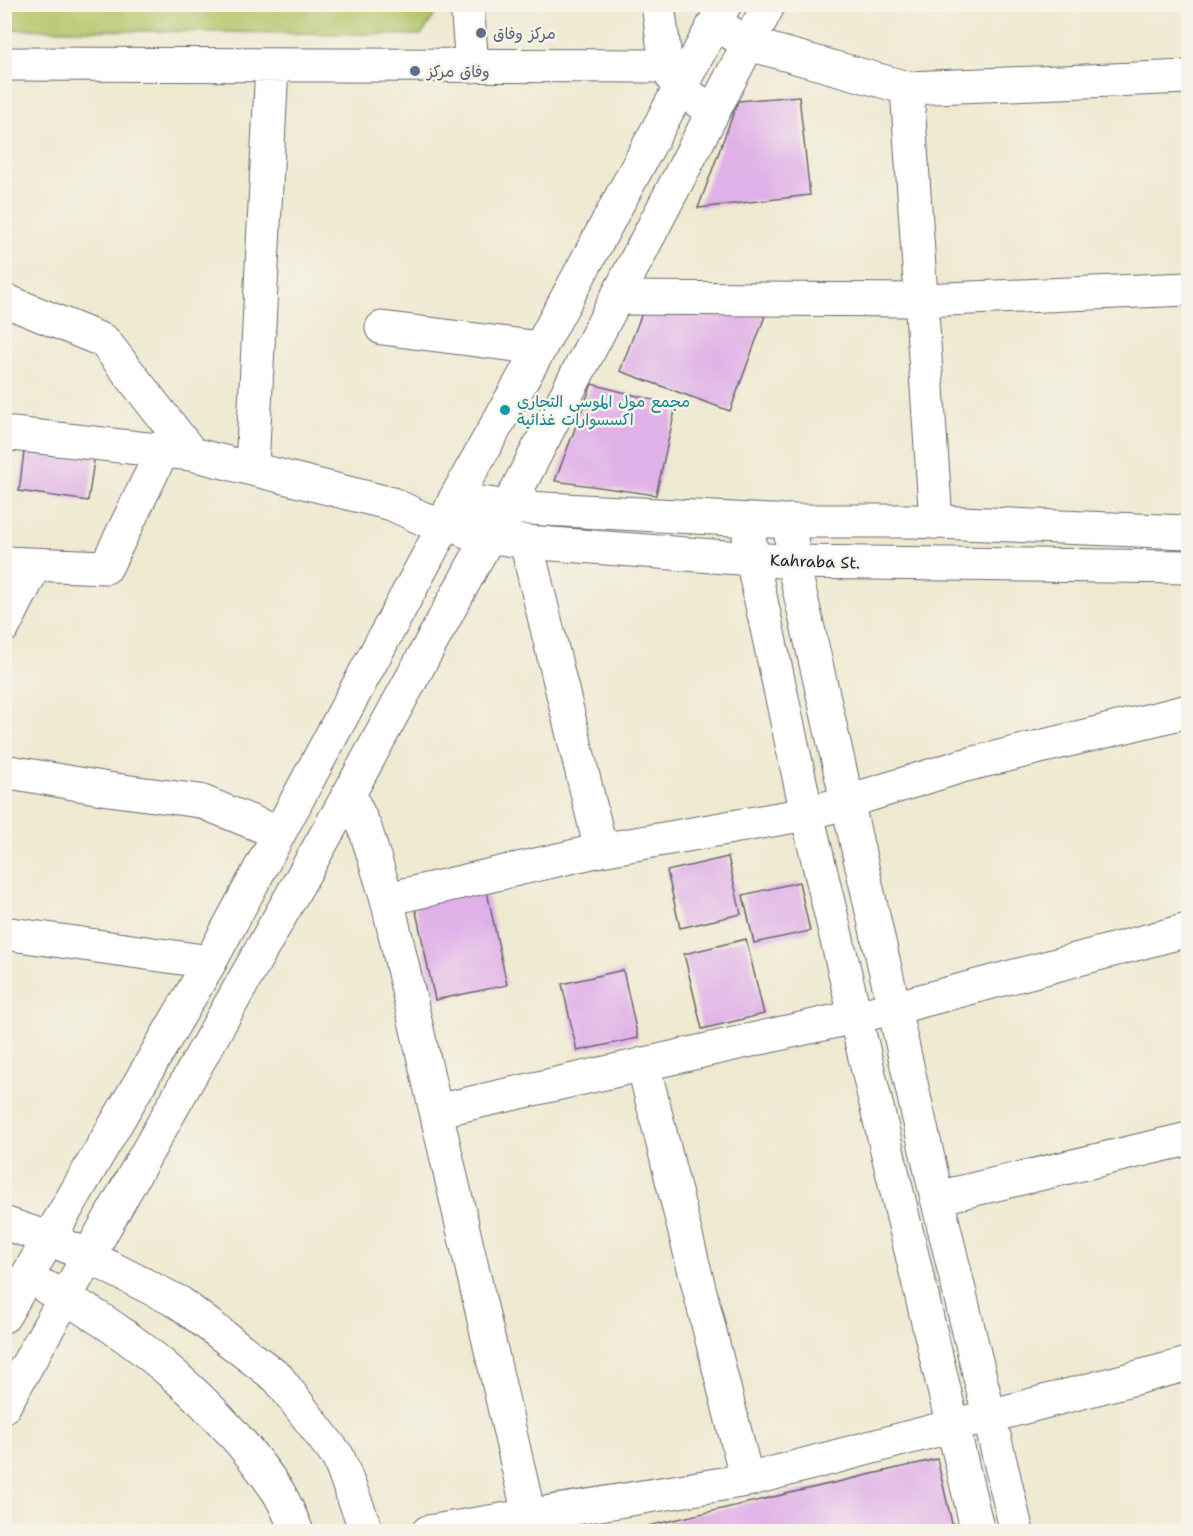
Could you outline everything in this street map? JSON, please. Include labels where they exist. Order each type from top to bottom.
[{"type":"street","points":[[467,4],[472,66]]},
{"type":"street","points":[[658,4],[673,77]]},
{"type":"street","points":[[4,1406],[349,794],[489,536],[508,507],[769,4]]},
{"type":"street","points":[[4,1316],[15,1273],[48,1238],[210,962],[449,513],[540,348],[673,77],[720,14],[749,44],[908,88],[1188,78]]},
{"type":"street","points":[[4,64],[472,66],[673,77],[713,111]]},
{"type":"street","points":[[252,467],[272,65]]},
{"type":"street","points":[[908,88],[936,522]]},
{"type":"street","points":[[617,298],[922,300],[1188,289]]},
{"type":"street","points":[[4,300],[104,341],[177,452]]},
{"type":"street","points":[[382,328],[540,348]]},
{"type":"street","points":[[4,433],[177,452],[252,467],[392,504],[449,513],[508,507],[747,520],[936,522],[1188,532]]},
{"type":"street","points":[[4,626],[20,564],[106,567],[177,452]]},
{"type":"street","name":"Kahraba St.","points":[[449,513],[489,536],[526,542],[793,562],[1188,567]]},
{"type":"street","points":[[747,520],[752,559],[807,814],[857,1016],[978,1532]]},
{"type":"street","points":[[790,521],[793,562],[937,1198],[991,1414],[1017,1532]]},
{"type":"street","points":[[526,542],[601,850]]},
{"type":"street","points":[[387,899],[601,850],[807,814],[962,766],[1188,711]]},
{"type":"street","points":[[4,771],[108,789],[200,801],[279,833]]},
{"type":"street","points":[[349,794],[365,828],[387,899],[530,1515]]},
{"type":"street","points":[[436,1111],[894,1008],[1188,930]]},
{"type":"street","points":[[4,933],[210,962]]},
{"type":"street","points":[[643,1064],[747,1480]]},
{"type":"street","points":[[937,1198],[1188,1138]]},
{"type":"street","points":[[4,1223],[48,1238],[90,1257],[180,1303],[278,1378],[338,1457],[367,1532]]},
{"type":"street","points":[[15,1273],[65,1297],[142,1350],[224,1422],[279,1492],[297,1532]]},
{"type":"street","points":[[428,1532],[747,1480],[1188,1364]]},
{"type":"green space","points":[[5,4],[433,4],[434,16],[421,35],[5,29]]},
{"type":"building","points":[[799,96],[810,195],[698,208],[738,101]]},
{"type":"building","points":[[645,305],[765,316],[730,411],[620,371]]},
{"type":"building","points":[[592,384],[676,406],[656,495],[555,481]]},
{"type":"building","points":[[25,444],[95,454],[88,501],[19,491]]},
{"type":"building","points":[[728,857],[741,914],[680,928],[667,871]]},
{"type":"building","points":[[799,882],[810,931],[754,943],[743,895]]},
{"type":"building","points":[[486,887],[507,985],[435,1000],[414,902]]},
{"type":"building","points":[[746,939],[764,1014],[702,1029],[684,954]]},
{"type":"building","points":[[623,970],[638,1038],[577,1051],[562,984]]},
{"type":"building","points":[[937,1459],[954,1532],[626,1532],[626,1531]]},
{"type":"building","points":[[592,1525],[593,1532],[568,1532],[568,1530]]},
{"type":"place","name":"مركز وفاق","points":[[481,33]]},
{"type":"place","name":"وفاق مركز","points":[[415,71]]},
{"type":"place","name":"مجمع مول الموسى التجاري اكسسوارات غذائية","points":[[505,410]]}]
